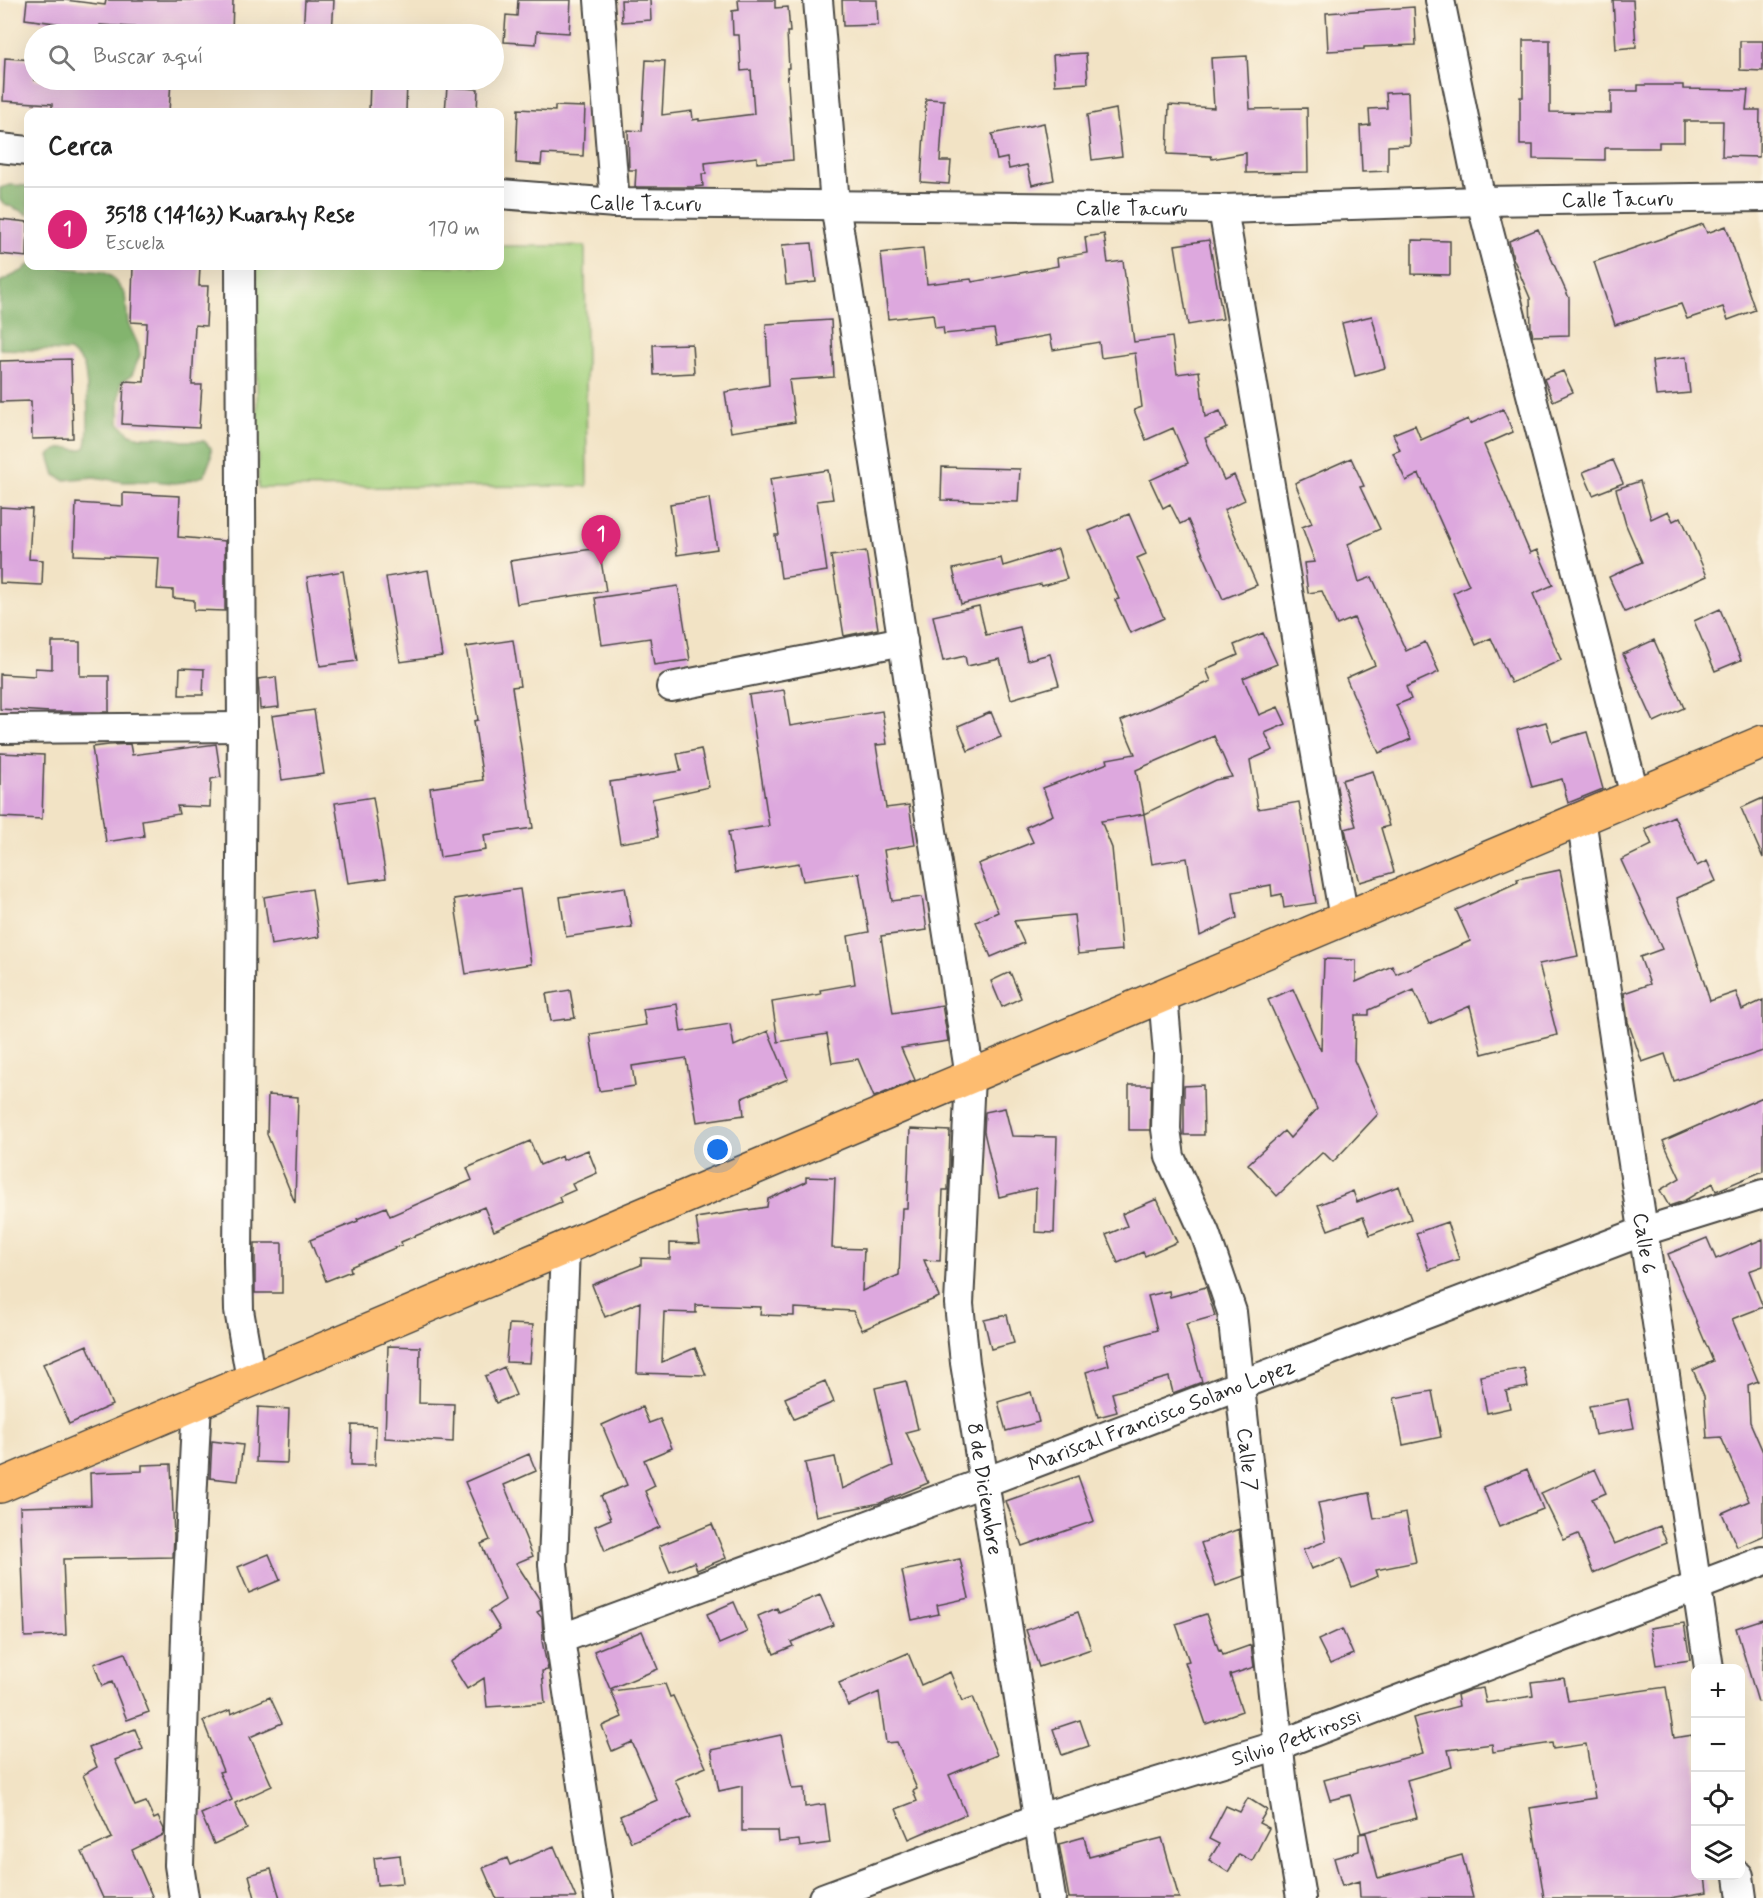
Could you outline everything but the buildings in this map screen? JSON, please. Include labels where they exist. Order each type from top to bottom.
[{"type":"main road","points":[[0,1486],[1763,742]]},
{"type":"street","points":[[599,0],[615,203]]},
{"type":"street","name":"8 de Diciembre","points":[[818,0],[836,204],[970,1077],[959,1304],[965,1363],[1051,1898]]},
{"type":"street","points":[[1440,0],[1481,201],[1635,796]]},
{"type":"street","points":[[0,148],[24,151]]},
{"type":"street","name":"Calle Tacuru","points":[[504,195],[615,203],[1223,209],[1481,201],[1763,197]]},
{"type":"street","points":[[1223,209],[1344,919]]},
{"type":"street","points":[[240,270],[242,727],[238,1260],[239,1310],[251,1380]]},
{"type":"street","points":[[671,687],[903,641]]},
{"type":"street","points":[[0,729],[242,727]]},
{"type":"street","name":"Calle 6","points":[[1581,818],[1708,1664]]},
{"type":"street","name":"Calle 7","points":[[1163,995],[1168,1054],[1166,1128],[1170,1157],[1205,1233],[1232,1312],[1284,1796],[1301,1898]]},
{"type":"street","name":"Mariscal Francisco Solano Lopez","points":[[560,1639],[985,1482],[1644,1232],[1763,1194]]},
{"type":"street","points":[[565,1248],[553,1564],[560,1639],[599,1898]]},
{"type":"street","points":[[184,1898],[179,1865],[187,1602],[197,1402]]},
{"type":"street","name":"Silvio Pettirossi","points":[[822,1898],[1039,1818],[1279,1745],[1763,1561]]},
{"type":"street","points":[[1740,1880],[1743,1898]]},
{"type":"green space","points":[[10,185],[24,186],[24,213],[0,200],[0,188]]},
{"type":"green space","points":[[504,246],[585,246],[587,486],[258,488],[256,270],[504,270]]},
{"type":"green space","points":[[24,270],[84,270],[103,272],[112,277],[125,294],[128,323],[140,355],[132,375],[121,383],[119,423],[130,434],[140,437],[204,441],[211,448],[211,458],[204,476],[174,483],[124,482],[94,477],[64,480],[55,475],[49,455],[63,448],[78,450],[85,448],[87,442],[85,370],[79,359],[69,351],[0,349],[0,282]]},
{"type":"place","name":"3518 (14163) Kuarahy Rese","points":[[601,565]]}]
